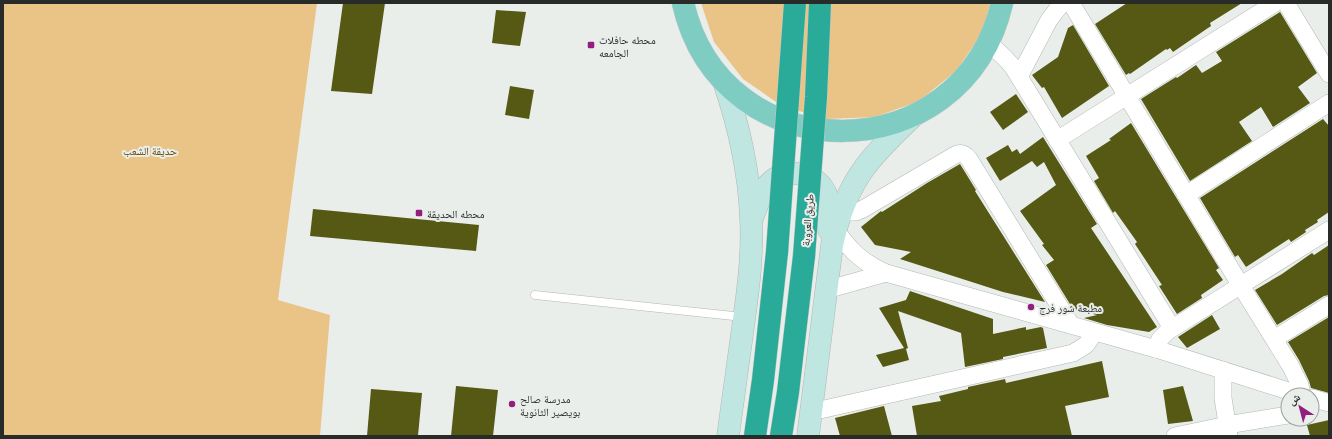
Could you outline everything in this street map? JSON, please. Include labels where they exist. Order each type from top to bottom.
[{"type":"highway","points":[[755,436],[764,373],[777,252],[795,3]]},
{"type":"highway","name":"طريق العروبة","points":[[781,436],[804,256],[816,97],[820,3]]},
{"type":"main road","points":[[681,7],[692,33],[712,67],[724,82],[738,94],[764,112],[804,128],[829,131],[860,131],[878,128],[914,115],[929,107],[957,85],[976,62],[988,42],[1003,7]]},
{"type":"main road","points":[[724,82],[732,104],[743,149],[747,172],[751,219],[751,261],[728,436]]},
{"type":"main road","points":[[808,436],[826,290],[836,228],[847,196],[865,166],[914,115]]},
{"type":"main road","points":[[751,219],[764,190],[776,178],[792,173],[800,173],[816,180],[822,187],[827,195],[829,203],[829,229],[836,228]]},
{"type":"street","points":[[1019,77],[1049,20],[1062,3]]},
{"type":"street","points":[[1071,3],[1240,286],[1296,375],[1300,387]]},
{"type":"street","points":[[1057,140],[1275,3]]},
{"type":"street","points":[[1286,3],[1329,74]]},
{"type":"street","points":[[988,42],[1005,58],[1019,77],[1172,328]]},
{"type":"street","points":[[1186,195],[1329,103]]},
{"type":"street","points":[[1071,325],[969,159],[964,154],[961,153],[955,155],[856,212],[836,228],[848,247],[856,255],[865,262],[886,273],[1095,332],[1280,388]]},
{"type":"street","points":[[1156,350],[1160,339],[1172,328],[1329,230]]},
{"type":"street","points":[[826,290],[886,273]]},
{"type":"street","points":[[1274,339],[1329,305]]},
{"type":"street","points":[[811,412],[1073,353],[1086,345],[1095,332]]},
{"type":"street","points":[[1222,370],[1223,398],[1228,430]]},
{"type":"street","points":[[1175,436],[1228,430],[1280,417]]},
{"type":"lane","points":[[535,295],[744,317]]},
{"type":"green space","name":"حديقة الشعب","points":[[3,3],[317,3],[278,300],[330,315],[320,436],[3,436]]},
{"type":"green space","points":[[701,3],[990,3],[983,32],[956,71],[919,101],[875,117],[827,119],[782,106],[743,79],[714,42]]},
{"type":"building","points":[[343,3],[385,3],[372,94],[331,91]]},
{"type":"building","points":[[1127,3],[1242,3],[1210,23],[1211,26],[1173,52],[1170,48],[1167,50],[1166,49],[1130,74],[1129,73],[1126,75],[1095,24]]},
{"type":"building","points":[[496,10],[526,12],[520,46],[492,43]]},
{"type":"building","points":[[1280,12],[1317,73],[1298,87],[1310,103],[1273,127],[1261,107],[1239,122],[1252,141],[1190,181],[1141,99],[1196,65],[1202,73],[1222,61],[1216,52]]},
{"type":"building","points":[[1073,25],[1109,86],[1062,118],[1044,87],[1042,88],[1032,75],[1058,57],[1068,28]]},
{"type":"building","points":[[510,86],[534,90],[529,119],[505,115]]},
{"type":"building","points":[[1016,94],[1028,112],[1003,130],[990,112]]},
{"type":"building","points":[[1323,119],[1329,126],[1329,212],[1317,220],[1318,222],[1305,230],[1306,232],[1291,242],[1289,239],[1246,267],[1238,255],[1235,257],[1200,198]]},
{"type":"building","points":[[1131,123],[1219,268],[1216,270],[1223,280],[1201,295],[1202,298],[1177,314],[1159,286],[1162,285],[1135,244],[1137,242],[1115,211],[1113,213],[1094,181],[1099,178],[1086,156],[1111,140],[1109,139]]},
{"type":"building","points":[[1043,137],[1097,224],[1091,228],[1157,327],[1149,332],[1107,325],[1084,318],[1097,315],[1073,309],[1046,265],[1054,260],[1042,245],[1044,244],[1020,211],[1056,185],[1044,162],[1037,167],[1032,161],[1000,181],[986,158],[1008,145],[1012,152],[1017,149],[1020,154]]},
{"type":"building","points":[[960,164],[976,190],[975,191],[1045,302],[1003,292],[900,259],[911,252],[875,245],[861,227],[881,211],[882,212]]},
{"type":"building","points":[[313,209],[479,225],[476,251],[310,236]]},
{"type":"building","points":[[1329,245],[1329,295],[1324,296],[1277,325],[1255,290],[1282,274],[1312,253],[1314,255]]},
{"type":"building","points":[[910,291],[993,319],[993,334],[1026,327],[1026,330],[1041,327],[1043,328],[1047,348],[965,367],[961,333],[898,311],[908,348],[906,349],[909,360],[883,367],[876,355],[904,348],[879,308],[906,300]]},
{"type":"building","points":[[1212,315],[1220,329],[1187,348],[1178,337]]},
{"type":"building","points":[[1329,317],[1329,393],[1320,390],[1320,387],[1311,387],[1299,360],[1288,342]]},
{"type":"building","points":[[1102,361],[1109,397],[1065,406],[1072,436],[917,436],[912,406],[941,401],[939,396],[968,389],[968,387],[1005,379],[1006,383]]},
{"type":"building","points":[[456,386],[498,390],[493,436],[451,436]]},
{"type":"building","points":[[1183,386],[1193,421],[1168,424],[1163,390]]},
{"type":"building","points":[[371,389],[422,393],[418,436],[367,436]]},
{"type":"building","points":[[884,406],[892,436],[840,436],[835,418]]},
{"type":"building","points":[[1329,420],[1329,436],[1310,436],[1308,427],[1320,427],[1320,422]]},
{"type":"place","name":"محطه حافلات الجامعه","points":[[591,45]]},
{"type":"place","name":"محطه الحديقة","points":[[419,213]]},
{"type":"place","name":"مطبعة شور فرج","points":[[1031,307]]},
{"type":"place","name":"مدرسة صالح بويصير الثانوية","points":[[512,404]]}]
